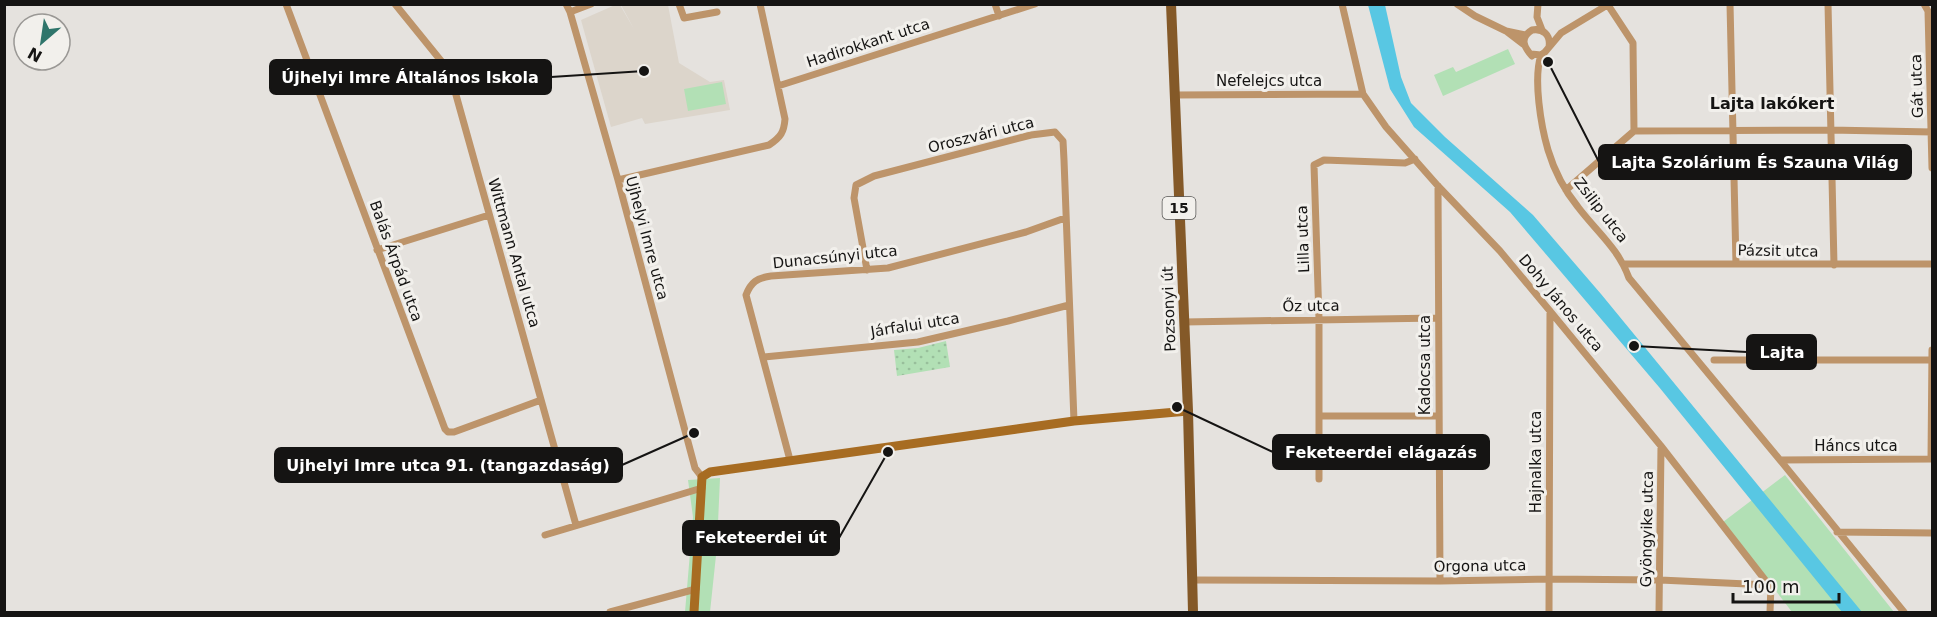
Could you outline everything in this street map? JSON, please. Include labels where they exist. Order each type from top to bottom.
[{"type":"main road","name":"Pozsonyi út","points":[[1171,4],[1188,411],[1193,612]]},
{"type":"main road","points":[[694,612],[702,477],[710,472],[1074,421],[1188,411]]},
{"type":"street","name":"Balás Árpád utca","points":[[286,4],[446,431],[454,432],[541,400]]},
{"type":"street","name":"Wittmann Antal utca","points":[[395,4],[442,62],[451,77],[576,525]]},
{"type":"street","name":"Ujhelyi Imre utca","points":[[566,4],[618,180],[695,468],[702,477]]},
{"type":"street","points":[[570,12],[591,4]]},
{"type":"street","points":[[679,4],[684,18],[717,12]]},
{"type":"street","points":[[618,180],[770,145],[779,139],[784,130],[785,119],[760,4]]},
{"type":"street","points":[[995,4],[999,16]]},
{"type":"street","name":"Hadirokkant utca","points":[[778,86],[1035,4]]},
{"type":"street","name":"Dohy János utca","points":[[1342,4],[1363,94],[1386,127],[1500,251],[1661,446],[1769,585]]},
{"type":"street","points":[[1456,4],[1506,31],[1523,44],[1537,67]]},
{"type":"street","points":[[1523,44],[1537,17],[1538,4]]},
{"type":"street","points":[[1730,4],[1736,264]]},
{"type":"street","points":[[1828,4],[1834,265]]},
{"type":"street","name":"Gát utca","points":[[1924,4],[1928,11],[1932,168]]},
{"type":"street","points":[[1537,67],[1541,55],[1561,33],[1609,5],[1633,43],[1635,131]]},
{"type":"street","points":[[1537,17],[1550,43],[1548,48]]},
{"type":"street","points":[[1506,31],[1561,33]]},
{"type":"street","points":[[1531,54],[1541,55]]},
{"type":"street","name":"Zsilip utca","points":[[1537,67],[1537,87],[1548,151],[1566,190],[1624,264],[1629,278],[1904,612]]},
{"type":"street","name":"Nefelejcs utca","points":[[1174,95],[1363,94]]},
{"type":"street","points":[[1566,190],[1635,131],[1932,132]]},
{"type":"street","name":"Oroszvári utca","points":[[867,270],[854,198],[856,185],[874,176],[1020,138],[1055,132],[1063,141],[1074,421]]},
{"type":"street","name":"Lilla utca","points":[[1319,479],[1319,319],[1314,165],[1324,160],[1405,163],[1415,159]]},
{"type":"street","name":"Kadocsa utca","points":[[1438,186],[1440,581]]},
{"type":"street","points":[[377,249],[489,215]]},
{"type":"street","name":"Dunacsúnyi utca","points":[[790,460],[746,295],[750,285],[759,278],[771,276],[888,268],[1026,232],[1065,218]]},
{"type":"street","name":"Pázsit utca","points":[[1624,264],[1932,264]]},
{"type":"street","name":"Járfalui utca","points":[[764,357],[918,342],[1068,304]]},
{"type":"street","name":"Hajnalka utca","points":[[1549,612],[1550,311]]},
{"type":"street","name":"Őz utca","points":[[1184,322],[1438,318]]},
{"type":"street","points":[[1932,350],[1932,459]]},
{"type":"street","points":[[1714,360],[1932,360]]},
{"type":"street","points":[[1320,416],[1439,416]]},
{"type":"street","name":"Gyöngyike utca","points":[[1659,612],[1661,446]]},
{"type":"street","name":"Háncs utca","points":[[1780,460],[1932,459]]},
{"type":"street","points":[[545,535],[702,488]]},
{"type":"street","points":[[1837,532],[1932,533]]},
{"type":"street","name":"Orgona utca","points":[[1192,580],[1550,579],[1660,580],[1769,585]]},
{"type":"street","points":[[1769,585],[1771,585],[1770,612]]},
{"type":"street","points":[[610,612],[696,589]]},
{"type":"shaded area","points":[[620,5],[634,29],[621,5],[668,5],[679,63],[710,82],[724,80],[730,110],[645,124],[642,118],[611,127],[581,20]]},
{"type":"green space","points":[[1508,49],[1515,64],[1443,96],[1434,75],[1453,67],[1456,72]]},
{"type":"green space","points":[[722,82],[726,104],[688,111],[684,89]]},
{"type":"green space","points":[[946,341],[950,367],[897,376],[894,350],[918,348]]},
{"type":"green space","points":[[1785,475],[1894,612],[1792,612],[1723,522]]},
{"type":"green space","points":[[720,478],[717,546],[710,612],[685,612],[693,517],[688,480]]},
{"type":"water","points":[[1368,5],[1385,5],[1401,77],[1411,103],[1445,137],[1533,215],[1601,294],[1862,612],[1842,612],[1659,387],[1510,212],[1414,127],[1390,89]]},
{"type":"place","name":"Lajta Szolárium És Szauna Világ","points":[[1548,62]]},
{"type":"place","name":"Újhelyi Imre Általános Iskola","points":[[644,71]]},
{"type":"place","name":"Lajta","points":[[1634,346]]},
{"type":"place","name":"Feketeerdei elágazás","points":[[1177,407]]},
{"type":"place","name":"Ujhelyi Imre utca 91. (tangazdaság)","points":[[694,433]]},
{"type":"place","name":"Feketeerdei út","points":[[888,452]]},
{"type":"district","name":"Lajta lakókert","points":[[1772,103]]}]
